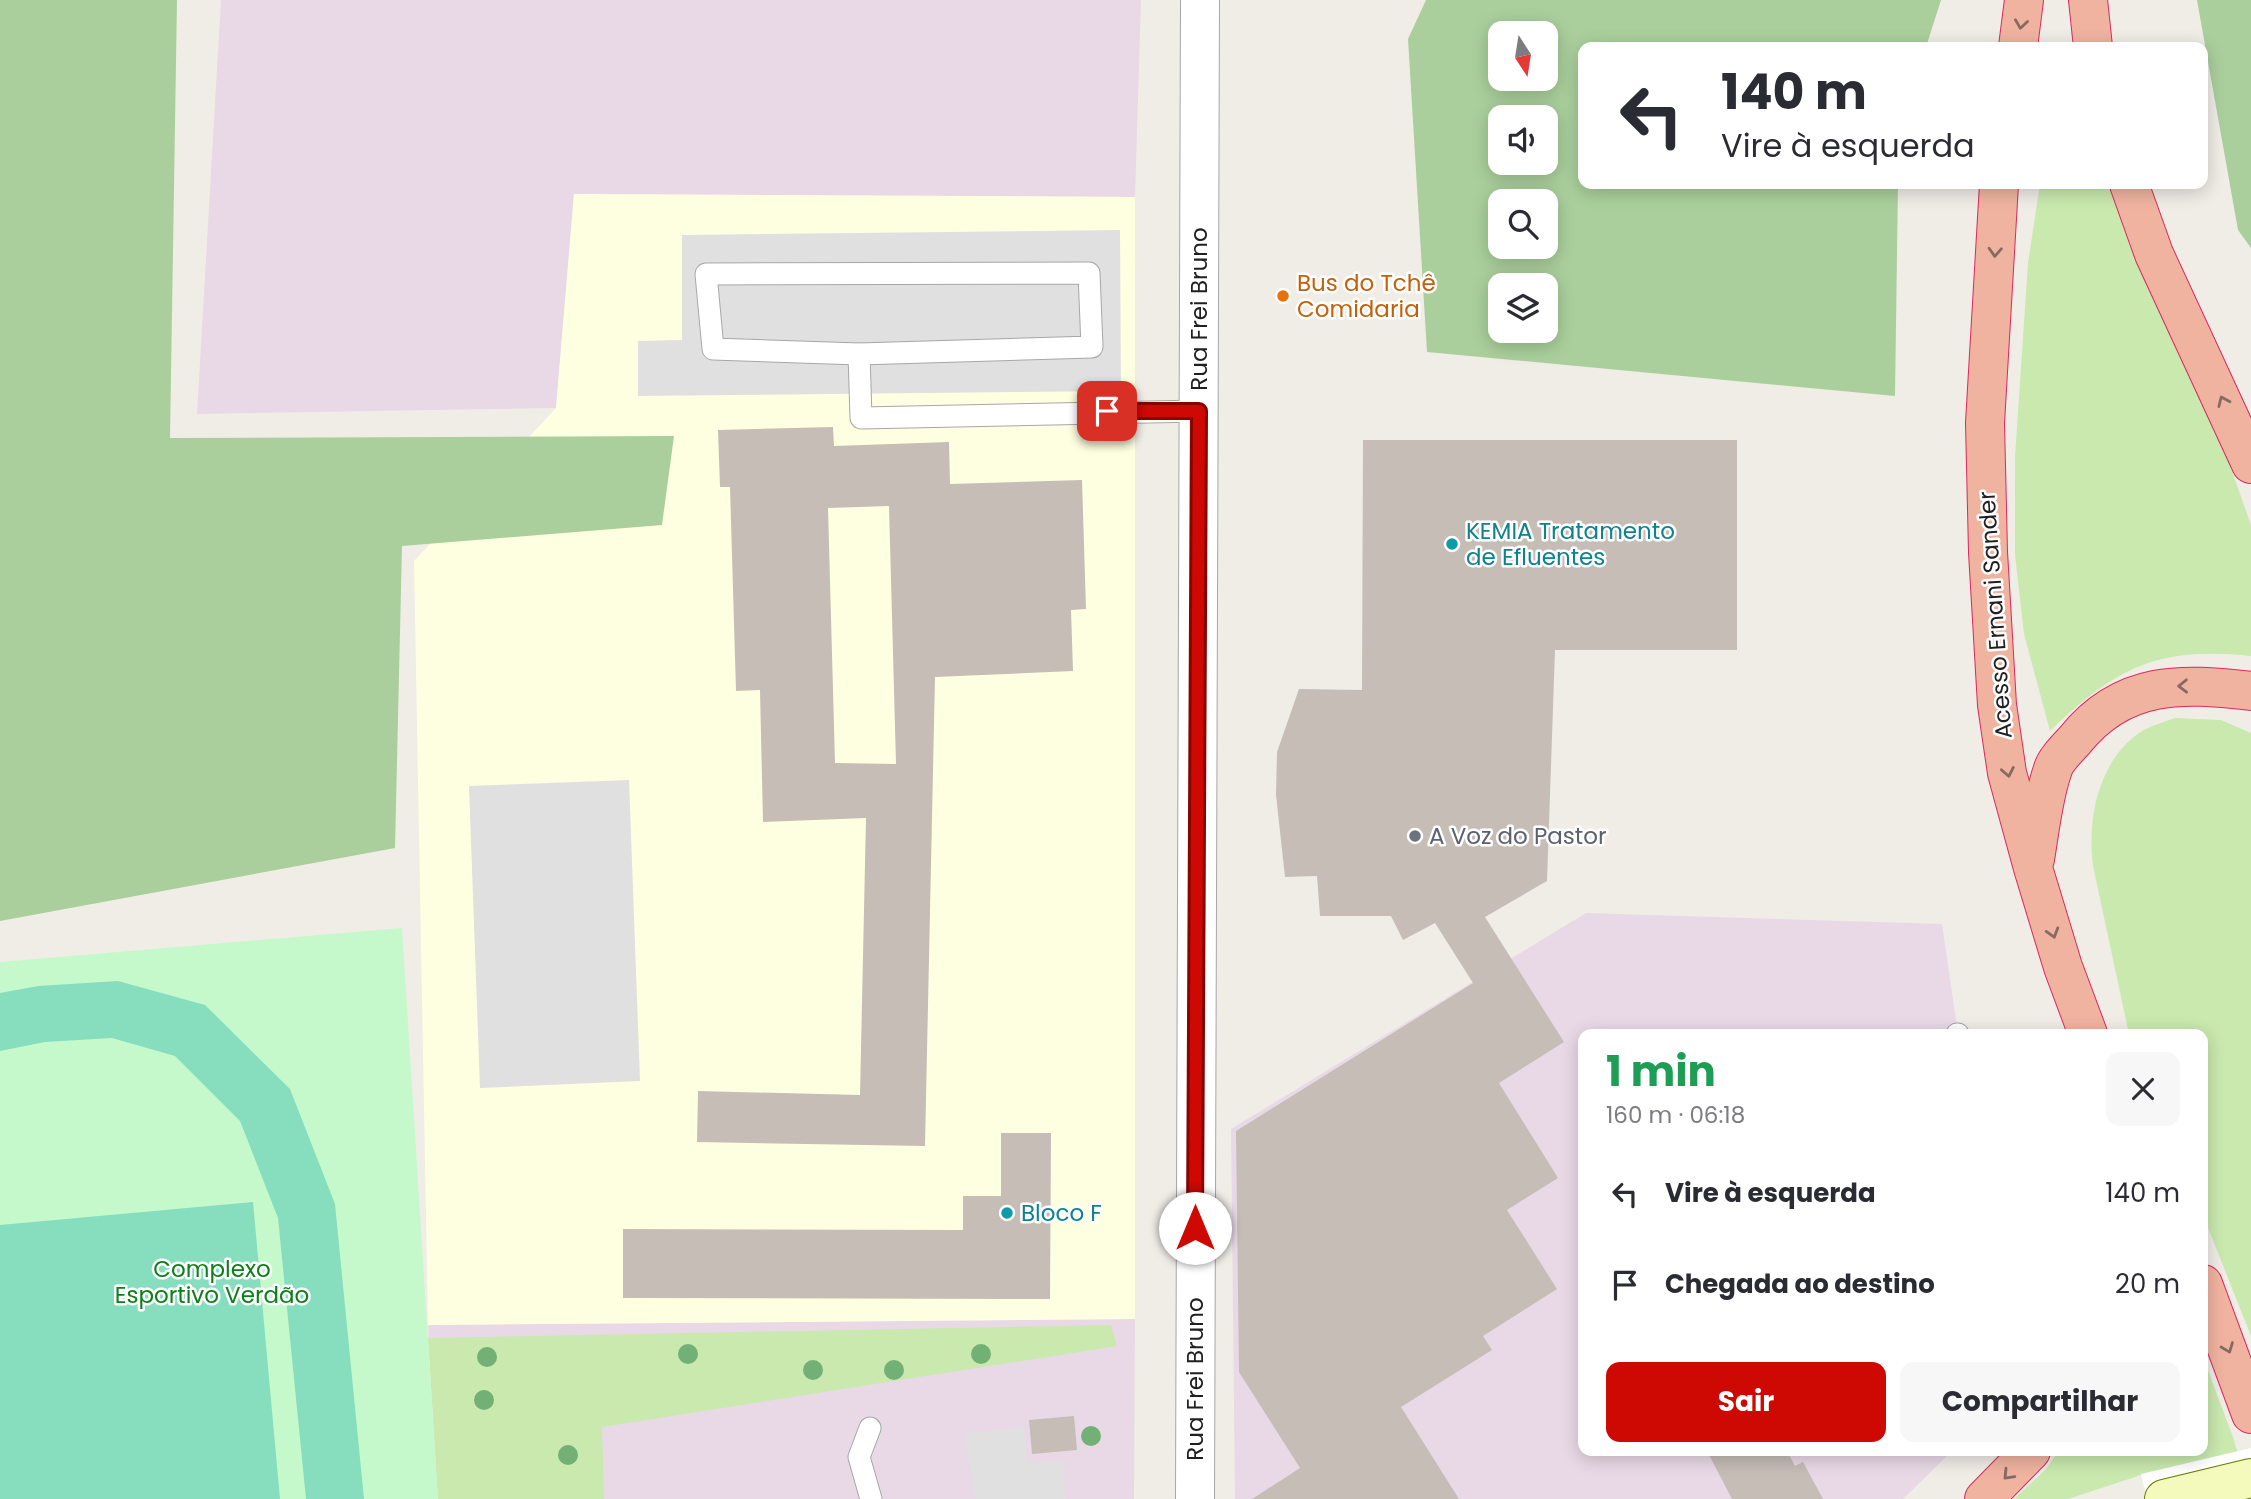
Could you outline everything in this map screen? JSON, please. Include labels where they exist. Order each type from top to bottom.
[{"type":"highway","points":[[2019,42],[2024,0]]},
{"type":"highway","points":[[2088,0],[2092,42]]},
{"type":"highway","name":"Acesso Ernani Sander","points":[[1999,189],[1984,423],[1997,705],[2007,773],[2033,868],[2063,967],[2086,1029]]},
{"type":"highway","points":[[2131,189],[2154,254],[2251,464]]},
{"type":"highway","points":[[2033,868],[2053,767],[2086,726],[2122,699],[2164,687],[2205,686],[2251,691]]},
{"type":"highway","points":[[2208,1298],[2251,1414]]},
{"type":"highway","points":[[1984,1499],[2026,1456]]},
{"type":"main road","points":[[2164,1499],[2251,1478]]},
{"type":"street","name":"Rua Frei Bruno","points":[[1195,1499],[1200,0]]},
{"type":"lane","points":[[1089,273],[1092,347],[859,354],[713,349],[705,274],[1089,273]]},
{"type":"lane","points":[[859,354],[861,418],[1199,411]]},
{"type":"lane","points":[[870,1428],[859,1457],[871,1499]]},
{"type":"shaded area","points":[[221,0],[1141,0],[1135,197],[574,194],[556,408],[197,414]]},
{"type":"shaded area","points":[[574,194],[1135,197],[1135,1319],[428,1325],[414,561],[556,408]]},
{"type":"shaded area","points":[[1120,230],[1121,391],[638,396],[638,341],[682,340],[682,235]]},
{"type":"shaded area","points":[[629,780],[640,1081],[480,1088],[469,786]]},
{"type":"shaded area","points":[[1586,913],[1942,924],[1957,1029],[1578,1029],[1578,1456],[1947,1456],[1903,1499],[1235,1499],[1231,1129]]},
{"type":"shaded area","points":[[1135,1319],[1134,1499],[438,1499],[428,1325]]},
{"type":"shaded area","points":[[1023,1428],[1028,1463],[1063,1461],[1066,1499],[976,1499],[963,1433]]},
{"type":"green space","points":[[0,0],[177,0],[170,438],[674,436],[662,525],[402,546],[395,848],[0,921]]},
{"type":"green space","points":[[1426,0],[1941,0],[1928,42],[1578,42],[1578,189],[1898,189],[1895,396],[1427,352],[1408,39]]},
{"type":"green space","points":[[2197,0],[2251,0],[2251,248],[2238,230],[2208,62],[2208,42],[2204,42]]},
{"type":"green space","points":[[2039,189],[2111,189],[2134,255],[2221,440],[2251,525],[2251,656],[2190,654],[2164,658],[2140,666],[2096,691],[2050,731],[2024,634],[2015,555],[2015,457],[2028,263]]},
{"type":"green space","points":[[2175,718],[2221,720],[2251,733],[2251,1336],[2208,1228],[2208,1029],[2128,1029],[2093,866],[2094,811],[2105,775],[2125,745],[2152,726]]},
{"type":"green space","name":"Complexo Esportivo Verdão","points":[[402,928],[438,1499],[0,1499],[0,962]]},
{"type":"green space","points":[[118,981],[205,1005],[290,1089],[335,1204],[364,1499],[306,1499],[278,1218],[240,1121],[175,1056],[112,1038],[45,1042],[0,1051],[0,993],[38,986]]},
{"type":"green space","points":[[253,1202],[280,1499],[0,1499],[0,1225]]},
{"type":"green space","points":[[1111,1325],[1117,1346],[602,1427],[604,1499],[438,1499],[428,1338]]},
{"type":"green space","points":[[2208,1370],[2233,1437],[2251,1499],[2141,1475],[2068,1499],[2014,1499],[2045,1470],[2055,1456],[2208,1456]]},
{"type":"pier","points":[[2251,1448],[2251,1499],[2147,1499],[2141,1474]]},
{"type":"building","points":[[833,427],[834,446],[949,442],[950,484],[1082,480],[1086,609],[1071,610],[1073,671],[935,677],[925,1146],[697,1142],[698,1091],[860,1095],[866,818],[763,822],[760,690],[736,691],[730,487],[720,487],[718,430]],"holes":[[[889,506],[896,764],[835,763],[828,508]]]},
{"type":"building","points":[[1363,440],[1737,440],[1737,650],[1555,650],[1547,881],[1485,917],[1564,1042],[1499,1083],[1558,1178],[1507,1210],[1557,1289],[1483,1336],[1492,1350],[1401,1407],[1459,1499],[1252,1499],[1300,1468],[1239,1372],[1236,1131],[1473,983],[1435,923],[1403,940],[1391,916],[1320,916],[1317,876],[1285,877],[1276,795],[1277,752],[1299,689],[1362,690]]},
{"type":"building","name":"Bloco F","points":[[1001,1133],[1051,1133],[1050,1299],[623,1298],[623,1229],[963,1230],[963,1196],[1001,1196]]},
{"type":"building","points":[[1074,1416],[1077,1450],[1032,1454],[1029,1420]]},
{"type":"building","points":[[1710,1456],[1790,1456],[1795,1466],[1803,1462],[1823,1499],[1732,1499]]},
{"type":"place","name":"Bus do Tchê Comidaria","points":[[1283,296]]},
{"type":"place","name":"KEMIA Tratamento de Efluentes","points":[[1452,544]]},
{"type":"place","name":"A Voz do Pastor","points":[[1415,836]]},
{"type":"place","name":"Bloco F","points":[[1007,1213]]},
{"type":"route","points":[[1107,411],[1199,411],[1195,1228]]}]
